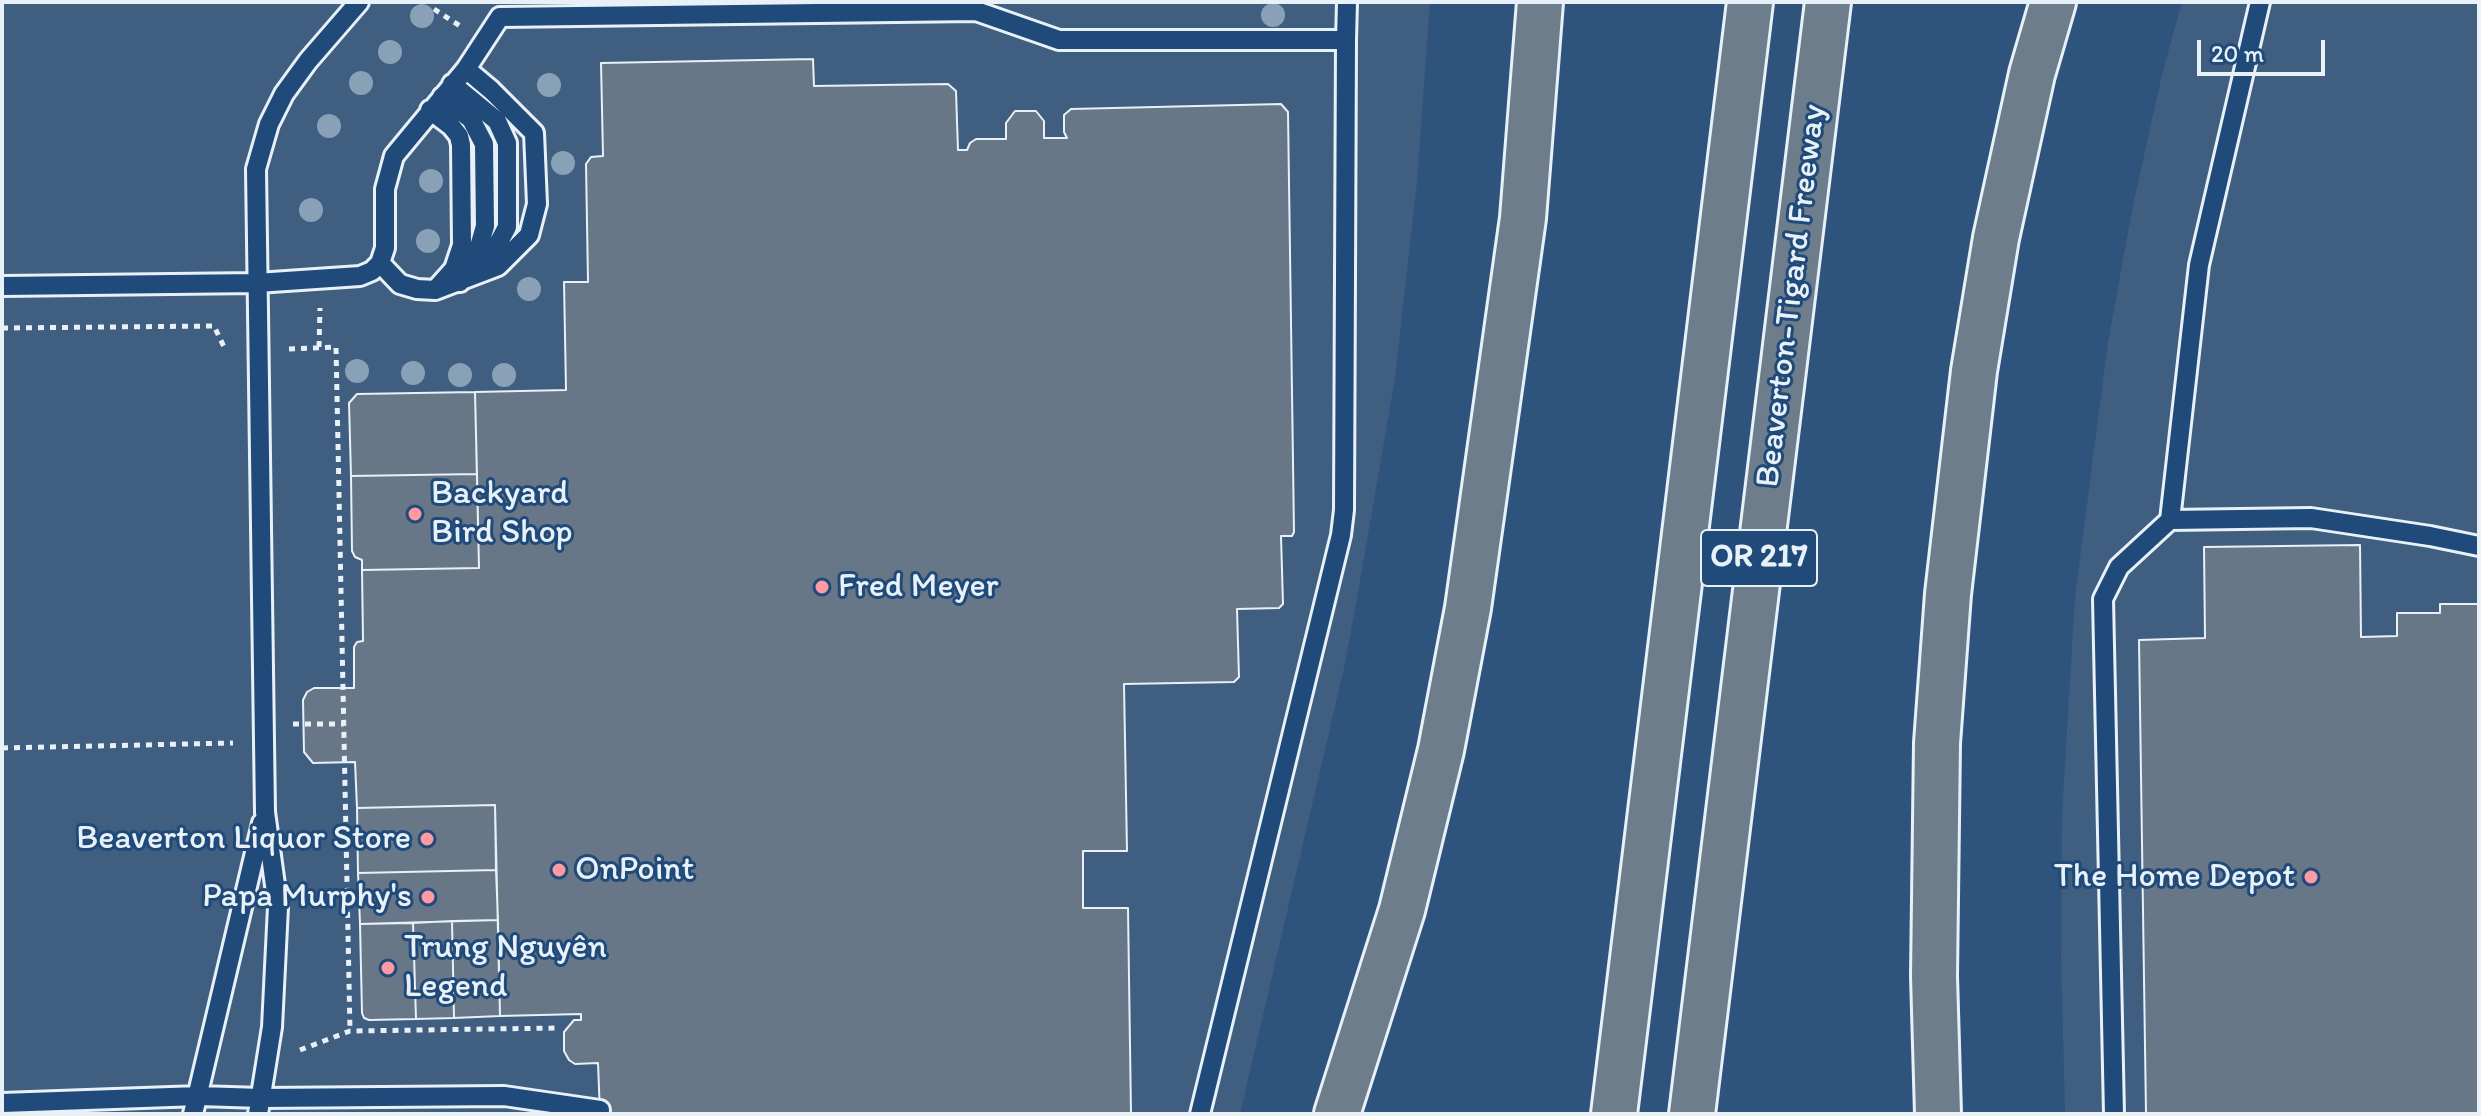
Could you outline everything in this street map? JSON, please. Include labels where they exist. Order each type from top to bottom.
[{"type":"highway","points":[[1337,1114],[1402,910],[1441,750],[1468,608],[1523,218],[1540,2]]},
{"type":"highway","name":"OR 217","points":[[1614,1114],[1750,2]]},
{"type":"highway","name":"Beaverton-Tigard Freeway","points":[[1692,1114],[1828,2]]},
{"type":"highway","points":[[1938,1114],[1934,976],[1937,743],[1948,594],[1974,371],[1996,238],[2032,74],[2053,2]]},
{"type":"lane","points":[[260,1106],[272,1027],[278,907],[265,812],[256,169],[269,124],[284,94],[359,2]]},
{"type":"lane","points":[[1200,1114],[1341,535],[1344,510],[1347,2]]},
{"type":"lane","points":[[2114,1114],[2103,599],[2119,567],[2170,520],[2199,265],[2260,2]]},
{"type":"lane","points":[[2,286],[257,283],[360,276],[372,271],[380,263],[385,248],[385,189],[394,156],[466,69],[500,17],[698,8],[976,11],[1059,40],[1346,40]]},
{"type":"lane","points":[[380,263],[400,284],[435,290],[498,266],[529,235],[537,204],[534,133],[466,69]]},
{"type":"lane","points":[[441,97],[497,121],[507,143],[507,227],[483,273]]},
{"type":"lane","points":[[441,97],[471,119],[484,144],[485,226],[475,261],[460,282]]},
{"type":"lane","points":[[435,290],[454,269],[462,245],[461,145],[441,97]]},
{"type":"lane","points":[[2170,520],[2311,518],[2479,546]]},
{"type":"lane","points":[[196,1105],[265,812]]},
{"type":"lane","points":[[2,1103],[260,1106],[491,1096],[600,1110]]},
{"type":"lane","points":[[491,1096],[515,1105],[524,1114]]},
{"type":"path","points":[[2,328],[214,326],[225,349]]},
{"type":"path","points":[[286,349],[336,347],[350,1031]]},
{"type":"path","points":[[293,724],[344,724]]},
{"type":"path","points":[[2,748],[233,743]]},
{"type":"path","points":[[297,1050],[350,1031],[560,1028]]},
{"type":"shaded area","points":[[2,2],[1430,2],[1417,183],[1395,378],[1345,664],[1240,1114],[2,1114]]},
{"type":"shaded area","points":[[2182,2],[2479,2],[2479,1114],[2065,1114],[2061,956],[2062,814],[2075,596],[2108,342],[2132,210],[2162,74]]},
{"type":"building","name":"Fred Meyer","points":[[813,59],[814,86],[948,84],[956,91],[958,150],[967,150],[976,139],[1006,139],[1006,123],[1015,111],[1036,111],[1044,121],[1044,138],[1067,138],[1064,115],[1071,109],[1281,104],[1288,112],[1294,532],[1292,536],[1281,536],[1283,604],[1279,608],[1237,609],[1239,677],[1234,682],[1124,684],[1127,851],[1083,851],[1083,908],[1128,908],[1131,1114],[600,1114],[598,1063],[575,1064],[564,1051],[564,1032],[574,1020],[581,1020],[581,1014],[500,1016],[495,805],[357,808],[355,762],[313,763],[304,752],[303,700],[307,692],[314,688],[354,688],[354,647],[357,642],[363,641],[362,570],[479,568],[475,392],[566,390],[564,282],[588,282],[586,164],[591,157],[603,156],[601,63]]},
{"type":"building","points":[[475,392],[477,474],[351,476],[349,403],[357,394]]},
{"type":"building","name":"Backyard Bird Shop","points":[[477,474],[479,568],[362,570],[362,560],[355,557],[352,551],[351,476]]},
{"type":"building","name":"The Home Depot","points":[[2360,545],[2361,637],[2397,636],[2397,613],[2440,613],[2440,604],[2479,604],[2479,1114],[2146,1114],[2139,640],[2205,638],[2204,547]]},
{"type":"building","name":"Beaverton Liquor Store","points":[[495,805],[496,870],[358,873],[357,808]]},
{"type":"building","name":"Papa Murphy's","points":[[496,870],[498,920],[360,924],[358,873]]},
{"type":"building","points":[[498,920],[500,1016],[454,1018],[452,921]]},
{"type":"building","points":[[452,921],[454,1018],[416,1019],[413,923]]},
{"type":"building","name":"Trung Nguyên Legend","points":[[413,923],[416,1019],[364,1018],[360,924]]},
{"type":"place","name":"Backyard Bird Shop","points":[[415,514]]},
{"type":"place","name":"Fred Meyer","points":[[822,587]]},
{"type":"place","name":"Beaverton Liquor Store","points":[[427,839]]},
{"type":"place","name":"OnPoint","points":[[559,870]]},
{"type":"place","name":"The Home Depot","points":[[2311,877]]},
{"type":"place","name":"Papa Murphy's","points":[[428,897]]},
{"type":"place","name":"Trung Nguyên Legend","points":[[388,968]]}]
